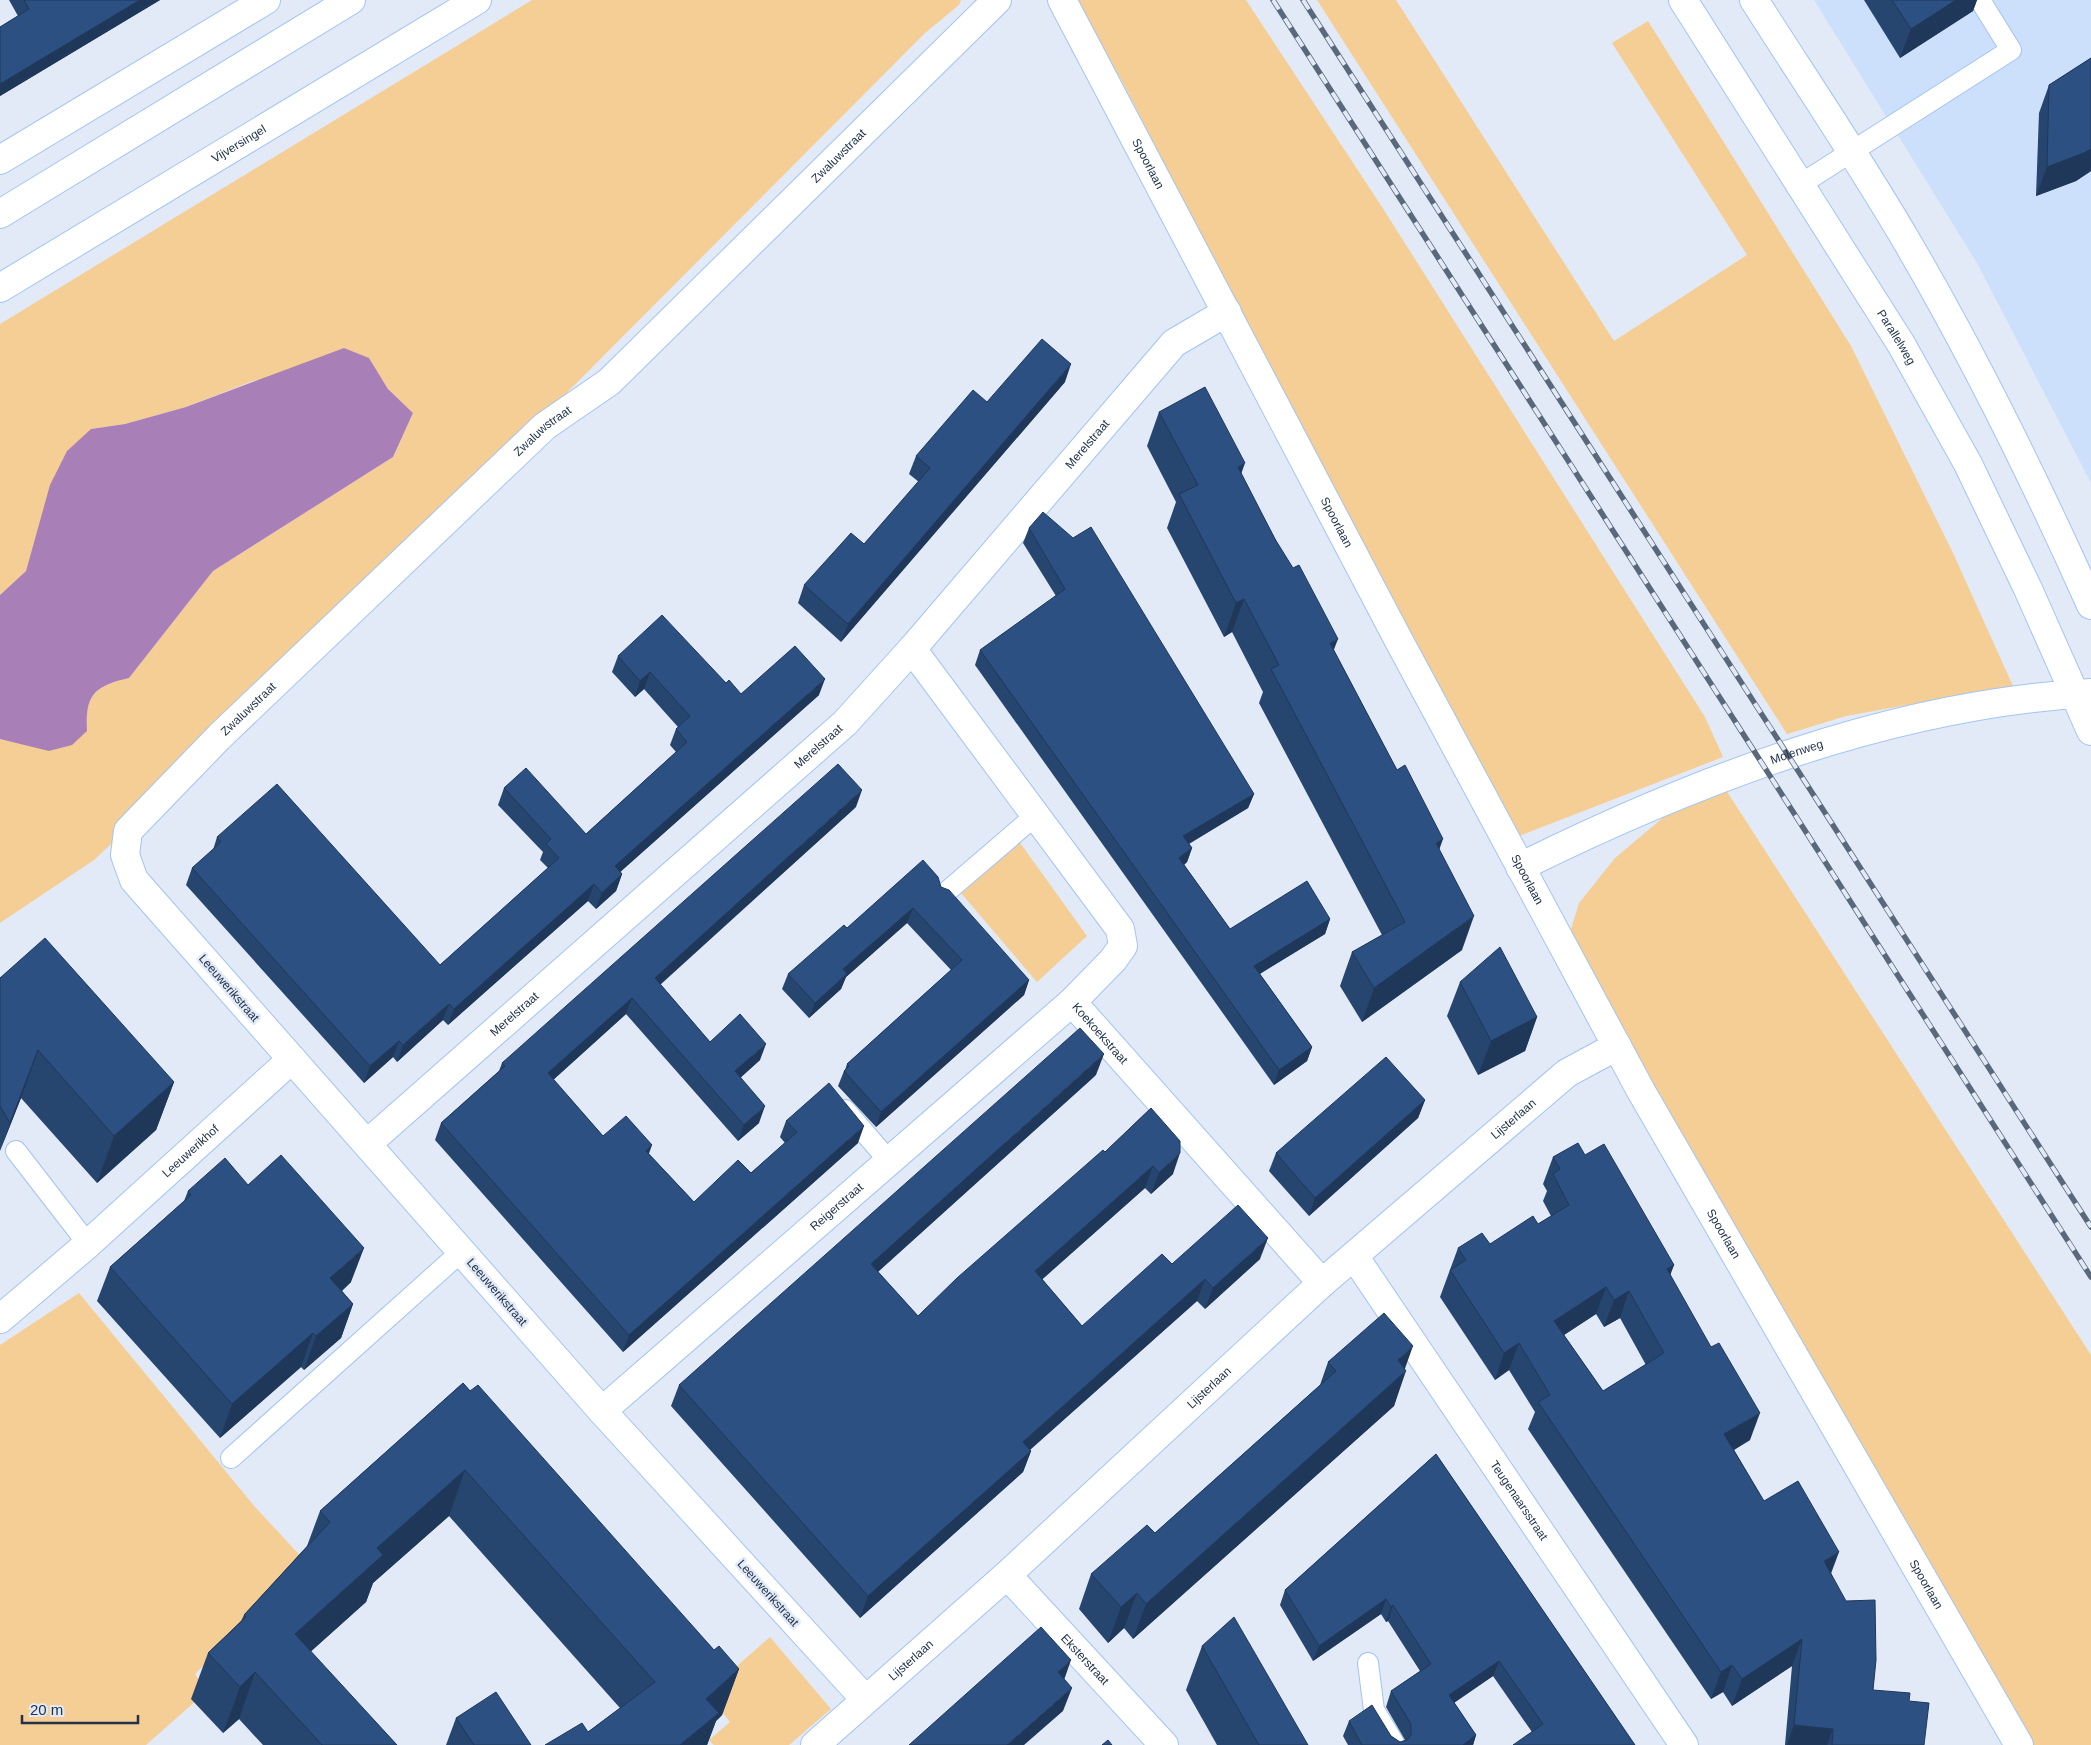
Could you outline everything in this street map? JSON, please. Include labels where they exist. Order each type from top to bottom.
[{"type":"street","points":[[0,160],[266,0]]},
{"type":"street","points":[[0,214],[351,0]]},
{"type":"street","name":"Vijversingel","points":[[0,288],[477,0]]},
{"type":"street","name":"Zwaluwstraat","points":[[134,880],[125,855],[128,831],[219,737],[545,426],[609,382],[997,0]]},
{"type":"street","name":"Spoorlaan","points":[[1062,0],[1617,1046],[2019,1745]]},
{"type":"street","name":"Parallelweg","points":[[1683,0],[1901,344],[1968,464],[2028,589],[2083,694],[2091,731]]},
{"type":"street","points":[[1754,0],[1905,238],[1996,403],[2043,497],[2091,605]]},
{"type":"street","name":"Merelstraat","points":[[368,1143],[845,723],[912,649],[1174,343],[1227,312]]},
{"type":"street","name":"Koekoekstraat","points":[[912,649],[1120,929],[1123,946],[1113,960],[1072,1002],[1322,1283]]},
{"type":"street","name":"Molenweg","points":[[1520,866],[1607,824],[1715,780],[1832,742],[1927,716],[2083,694]]},
{"type":"street","name":"Leeuwerikstraat","points":[[134,880],[368,1143],[602,1411],[865,1699]]},
{"type":"street","name":"Reigerstraat","points":[[602,1411],[1072,1002]]},
{"type":"street","name":"Lijsterlaan","points":[[814,1745],[1007,1575],[1322,1283],[1567,1073],[1617,1046]]},
{"type":"street","name":"Leeuwerikhof","points":[[0,1319],[88,1244],[292,1059]]},
{"type":"street","name":"Teugenaarsstraat","points":[[1354,1256],[1684,1745]]},
{"type":"street","name":"Eksterstraat","points":[[1007,1575],[1164,1745]]},
{"type":"lane","points":[[1801,184],[2011,50],[1980,0]]},
{"type":"lane","points":[[944,894],[1036,815]]},
{"type":"lane","points":[[834,1097],[889,1161]]},
{"type":"lane","points":[[16,1151],[88,1244]]},
{"type":"lane","points":[[231,1458],[462,1251]]},
{"type":"lane","points":[[1368,1663],[1374,1710],[1395,1745]]},
{"type":"shaded area","points":[[532,0],[961,0],[959,5],[925,33],[211,750],[94,860],[0,923],[0,739],[24,743],[87,731],[88,709],[94,694],[107,685],[129,678],[213,571],[393,457],[413,413],[388,389],[369,358],[253,381],[186,407],[125,424],[91,429],[37,533],[26,571],[0,595],[0,324]]},
{"type":"shaded area","points":[[1076,0],[1246,0],[1382,207],[1705,717],[1723,757],[1514,838],[1486,790],[1123,83]]},
{"type":"shaded area","points":[[1317,0],[1396,0],[1614,341],[1747,255],[1612,43],[1648,21],[1851,346],[1953,553],[2013,686],[1846,716],[1787,734]]},
{"type":"shaded area","points":[[1814,0],[2091,0],[2091,483],[1977,263]]},
{"type":"shaded area","points":[[344,348],[369,358],[388,389],[413,413],[393,457],[213,571],[129,678],[107,685],[94,694],[88,709],[87,731],[72,745],[49,751],[0,739],[0,595],[26,571],[50,485],[67,451],[91,429],[125,424],[186,407]]},
{"type":"shaded area","points":[[1724,787],[2091,1355],[2091,1745],[2021,1745],[1582,965],[1571,929],[1579,903],[1615,858],[1665,816]]},
{"type":"shaded area","points":[[1018,840],[1087,936],[1037,982],[961,893]]},
{"type":"shaded area","points":[[79,1293],[255,1507],[308,1564],[195,1674],[207,1691],[146,1745],[0,1745],[0,1345]]},
{"type":"shaded area","points":[[770,1637],[831,1709],[789,1745],[714,1745],[709,1740],[730,1722],[706,1693]]},
{"type":"building","points":[[24,0],[140,0],[0,84],[0,27],[29,9]]},
{"type":"building","points":[[1892,0],[1956,0],[1911,29]]},
{"type":"building","points":[[2091,58],[2091,149],[2047,167],[2049,85]]},
{"type":"building","points":[[1042,339],[1071,364],[848,624],[804,585],[851,533],[864,544],[930,468],[916,456],[973,390],[987,402]]},
{"type":"building","points":[[1205,387],[1245,463],[1238,467],[1275,539],[1293,568],[1299,565],[1338,639],[1330,643],[1397,770],[1405,765],[1443,839],[1436,843],[1474,916],[1374,988],[1352,952],[1405,922],[1271,669],[1279,665],[1244,599],[1236,603],[1179,494],[1198,485],[1159,412]]},
{"type":"building","points":[[1043,512],[1073,538],[1091,527],[1254,794],[1183,836],[1192,848],[1179,858],[1230,929],[1307,881],[1330,919],[1254,966],[1312,1047],[1279,1070],[980,650],[1065,589],[1029,528]]},
{"type":"building","points":[[662,615],[726,683],[729,680],[741,694],[795,646],[825,679],[615,866],[622,874],[602,893],[594,884],[454,1009],[449,1004],[403,1045],[399,1041],[370,1066],[192,868],[221,842],[217,837],[277,784],[440,965],[559,858],[546,844],[551,839],[504,788],[526,768],[586,834],[687,742],[676,729],[690,716],[650,672],[640,681],[618,656]]},
{"type":"building","points":[[838,764],[862,790],[655,978],[710,1042],[740,1014],[766,1044],[735,1071],[765,1106],[744,1125],[632,998],[548,1073],[603,1136],[626,1116],[652,1145],[646,1151],[694,1202],[738,1160],[751,1173],[797,1132],[786,1121],[829,1083],[864,1126],[629,1335],[441,1123],[505,1066],[502,1063]]},
{"type":"building","points":[[923,860],[938,877],[941,887],[949,890],[1029,980],[881,1112],[844,1071],[849,1066],[847,1064],[962,960],[913,908],[843,969],[847,974],[815,1003],[788,974],[844,925],[847,928]]},
{"type":"building","points":[[45,938],[174,1082],[114,1136],[38,1050],[10,1123],[0,1106],[0,978]]},
{"type":"building","points":[[1500,947],[1537,1017],[1491,1041],[1460,982]]},
{"type":"building","points":[[1080,1028],[1104,1054],[871,1264],[918,1316],[957,1278],[1103,1150],[1105,1152],[1151,1108],[1180,1141],[1180,1153],[1159,1173],[1153,1166],[1035,1271],[1082,1326],[1162,1254],[1172,1264],[1238,1205],[1268,1238],[1213,1288],[1205,1279],[1023,1442],[1031,1451],[868,1596],[679,1385]]},
{"type":"building","points":[[1386,1057],[1425,1100],[1315,1198],[1276,1153]]},
{"type":"building","points":[[1578,1143],[1585,1155],[1604,1144],[1674,1265],[1667,1269],[1711,1347],[1719,1343],[1760,1413],[1724,1434],[1764,1501],[1798,1481],[1839,1552],[1824,1561],[1846,1601],[1875,1600],[1876,1660],[1873,1690],[1910,1693],[1909,1701],[1929,1703],[1924,1745],[1832,1745],[1833,1729],[1794,1725],[1802,1639],[1742,1679],[1732,1665],[1721,1672],[1538,1402],[1550,1395],[1519,1343],[1504,1353],[1450,1270],[1466,1260],[1458,1248],[1482,1233],[1490,1244],[1533,1216],[1538,1224],[1569,1205],[1553,1174],[1560,1169],[1553,1157]],"holes":[[[1606,1287],[1614,1300],[1629,1291],[1664,1353],[1603,1391],[1554,1321]]]},
{"type":"building","points":[[281,1155],[364,1248],[330,1278],[353,1304],[316,1336],[313,1333],[232,1404],[110,1267],[191,1195],[188,1191],[225,1158],[248,1185]]},
{"type":"building","points":[[1384,1313],[1413,1346],[1398,1360],[1406,1371],[1146,1604],[1137,1593],[1121,1607],[1091,1574],[1147,1525],[1155,1533],[1336,1371],[1328,1362]]},
{"type":"building","points":[[463,1383],[470,1391],[478,1385],[714,1650],[719,1646],[739,1669],[706,1699],[719,1713],[680,1745],[545,1745],[582,1723],[588,1732],[655,1682],[465,1470],[377,1548],[383,1555],[295,1634],[397,1745],[322,1745],[255,1672],[240,1687],[208,1653],[246,1617],[244,1615],[330,1522],[320,1511]]},
{"type":"building","points":[[1436,1454],[1635,1745],[1513,1745],[1543,1724],[1499,1661],[1449,1695],[1476,1735],[1463,1745],[1362,1745],[1349,1721],[1372,1705],[1391,1736],[1400,1742],[1407,1740],[1411,1735],[1411,1724],[1391,1691],[1431,1664],[1393,1605],[1391,1607],[1386,1599],[1319,1646],[1285,1590]]},
{"type":"building","points":[[1234,1617],[1308,1745],[1259,1745],[1202,1646]]},
{"type":"building","points":[[1041,1627],[1071,1660],[1058,1672],[1072,1688],[1007,1745],[909,1745]]},
{"type":"building","points":[[496,1692],[531,1745],[474,1745],[456,1718]]},
{"type":"building","points":[[1108,1740],[1112,1745],[1102,1745]]},
{"type":"railway","points":[[1273,0],[2091,1277]]},
{"type":"railway","points":[[1303,0],[2091,1227]]}]
